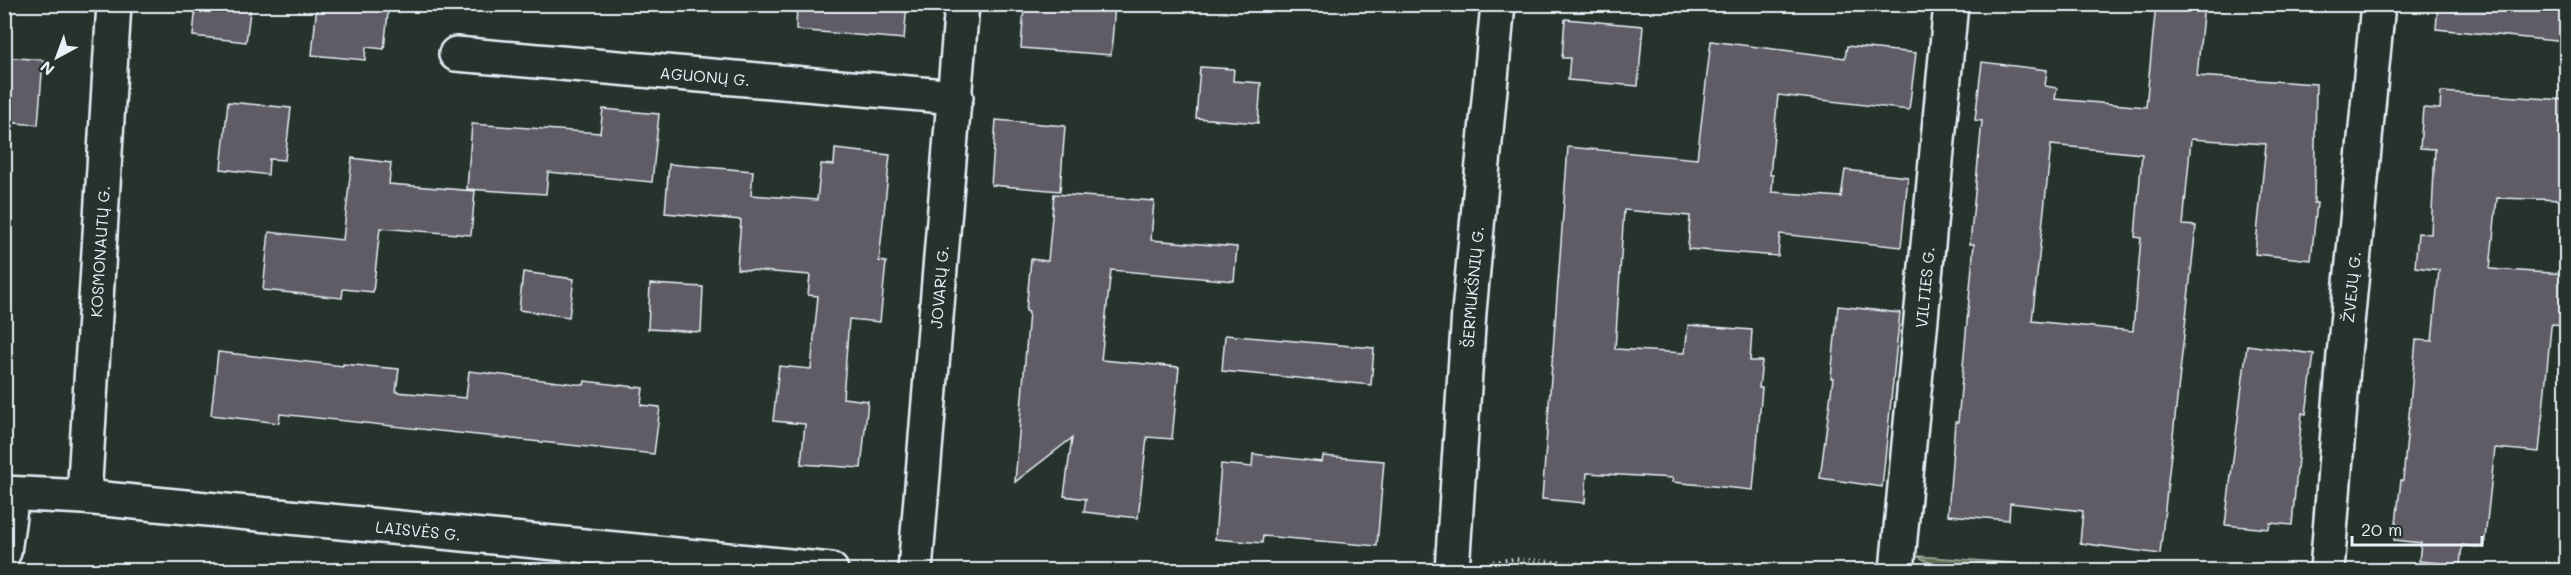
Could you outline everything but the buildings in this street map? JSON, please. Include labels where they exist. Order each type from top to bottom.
[{"type":"street","name":"KOSMONAUTŲ G.","points":[[84,497],[114,4]]},
{"type":"street","name":"JOVARŲ G.","points":[[915,570],[962,4]]},
{"type":"street","name":"ŠERMUKŠNIŲ G.","points":[[1452,569],[1469,312],[1498,4]]},
{"type":"street","name":"VILTIES G.","points":[[1898,570],[1951,4]]},
{"type":"street","name":"ŽVEJŲ G.","points":[[2327,570],[2343,366],[2378,4]]},
{"type":"street","name":"AGUONŲ G.","points":[[456,54],[956,97]]},
{"type":"street","name":"LAISVĖS G.","points":[[8,494],[84,497],[831,570]]},
{"type":"street","points":[[4,552],[8,494]]},
{"type":"path","points":[[1452,569],[1513,559],[1662,570]]},
{"type":"green space","points":[[1917,556],[2105,570],[1944,570]]}]
